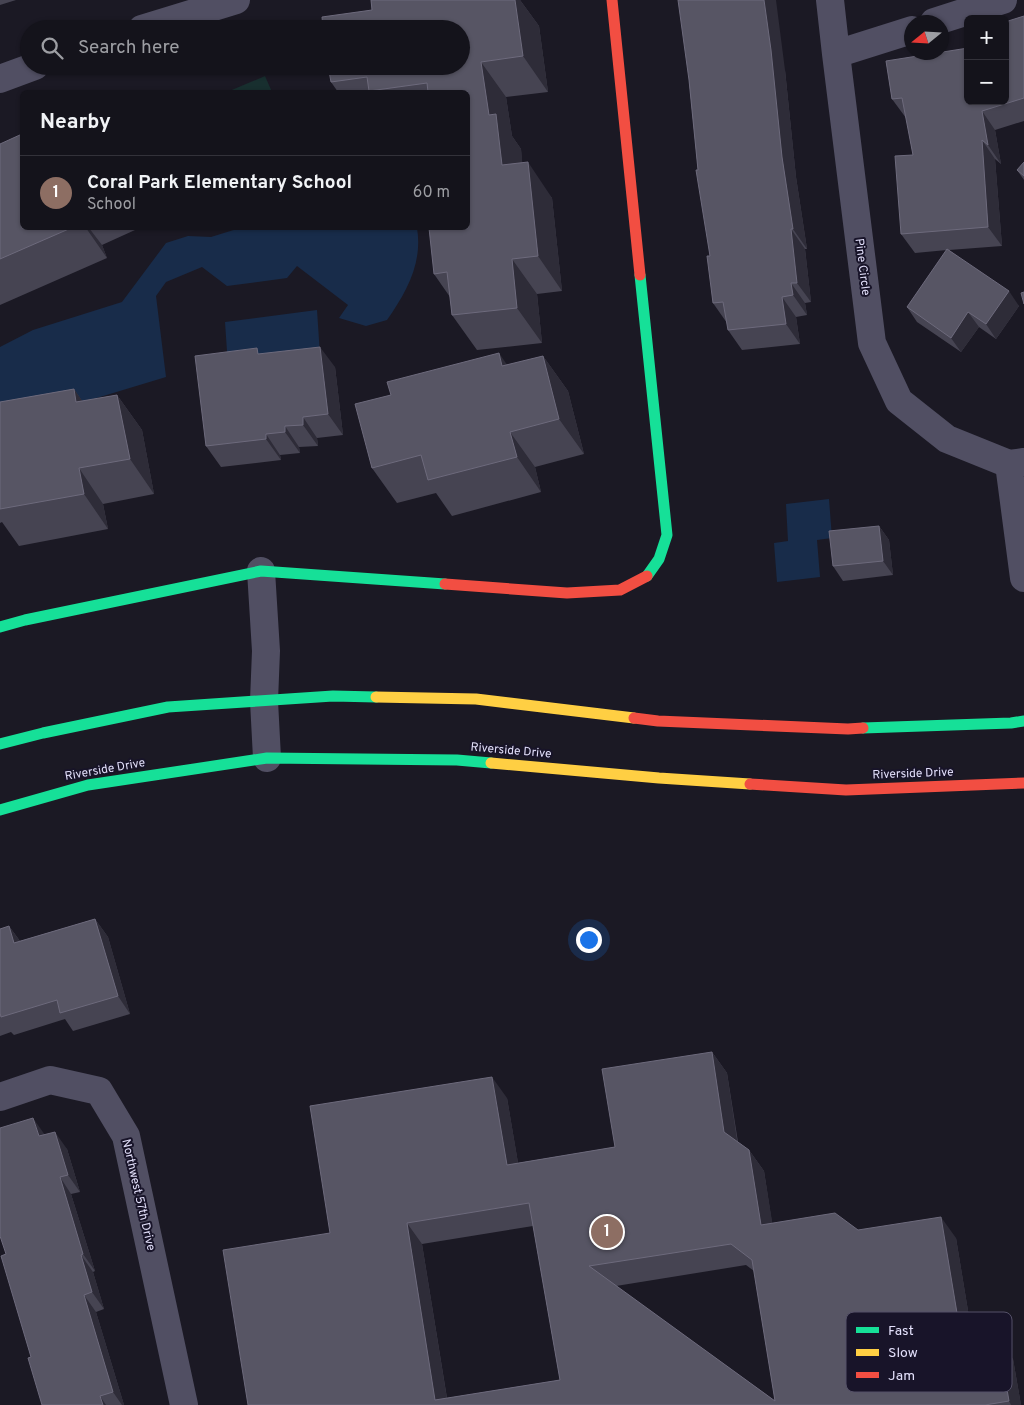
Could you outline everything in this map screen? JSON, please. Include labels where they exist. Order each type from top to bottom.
[{"type":"street","points":[[171,20],[236,0]]},
{"type":"street","points":[[0,627],[25,620],[261,571],[567,593],[620,590],[647,576],[659,559],[667,536],[612,0]]},
{"type":"street","name":"Pine Circle","points":[[830,0],[872,343],[899,401],[947,439],[1016,463],[1024,578]]},
{"type":"street","points":[[949,17],[1003,0]]},
{"type":"street","points":[[836,54],[904,33]]},
{"type":"street","points":[[0,79],[20,72]]},
{"type":"street","points":[[261,571],[266,651],[264,701],[267,758]]},
{"type":"street","points":[[0,744],[43,733],[168,708],[333,696],[476,699],[658,721],[848,729],[1024,721]]},
{"type":"street","name":"Riverside Drive","points":[[0,810],[88,785],[267,758],[458,760],[659,778],[846,790],[1024,783]]},
{"type":"street","name":"Northwest 57th Drive","points":[[0,1097],[50,1080],[99,1091],[126,1136],[184,1405]]},
{"type":"green space","points":[[265,76],[271,90],[232,90]]},
{"type":"water","points":[[234,230],[417,230],[418,253],[411,277],[401,299],[387,320],[366,326],[339,318],[348,305],[297,266],[287,278],[227,286],[202,267],[166,282],[156,296],[166,377],[90,400],[45,404],[0,416],[0,347],[33,330],[122,302],[166,243],[188,236],[211,237]]},
{"type":"water","points":[[317,310],[320,355],[228,366],[225,322]]},
{"type":"water","points":[[829,499],[832,538],[817,540],[820,577],[777,582],[774,543],[788,541],[786,504]]},
{"type":"building","points":[[371,0],[515,0],[523,56],[481,62],[489,115],[496,114],[502,165],[528,162],[538,256],[512,259],[517,308],[452,315],[447,272],[434,274],[429,230],[470,230],[470,90],[428,90],[427,83],[369,90],[367,77],[331,82],[330,75],[470,75],[470,20],[322,20],[322,17],[372,10]]},
{"type":"building","points":[[678,0],[764,0],[782,157],[793,229],[791,229],[797,283],[791,283],[793,295],[782,297],[786,324],[728,330],[723,302],[713,303],[707,256],[710,256],[696,170],[698,170],[689,80]]},
{"type":"building","points":[[1024,16],[1024,98],[1009,103],[1009,60],[1009,21]]},
{"type":"building","points":[[964,49],[964,105],[1001,105],[982,111],[988,145],[982,140],[988,227],[901,234],[895,156],[913,155],[902,98],[892,99],[886,61],[904,58],[904,60],[949,60],[949,51]]},
{"type":"building","points":[[20,135],[20,230],[66,230],[0,259],[0,144]]},
{"type":"building","points":[[1024,162],[1024,176],[1017,170]]},
{"type":"building","points":[[947,249],[1009,291],[986,324],[968,312],[951,338],[907,307]]},
{"type":"building","points":[[1024,292],[1024,304],[1021,293]]},
{"type":"building","points":[[320,347],[328,414],[303,417],[303,425],[285,426],[285,432],[266,434],[266,439],[206,446],[195,356],[257,348],[258,354]]},
{"type":"building","points":[[499,353],[502,366],[543,356],[559,419],[510,432],[517,457],[428,480],[421,455],[372,468],[355,404],[391,395],[387,382]]},
{"type":"building","points":[[74,389],[76,402],[117,395],[130,459],[79,468],[84,494],[0,509],[0,402]]},
{"type":"building","points":[[879,526],[883,561],[833,566],[829,531]]},
{"type":"building","points":[[95,919],[118,996],[60,1013],[57,1000],[1,1017],[0,929],[9,926],[14,943]]},
{"type":"building","points":[[712,1052],[724,1132],[749,1150],[761,1225],[835,1213],[858,1230],[941,1217],[957,1312],[846,1312],[846,1392],[1007,1392],[1009,1401],[985,1405],[248,1405],[223,1250],[330,1233],[310,1106],[492,1077],[507,1165],[615,1147],[602,1069]],"holes":[[[529,1203],[560,1380],[435,1400],[407,1223]],[[731,1244],[752,1260],[775,1401],[589,1266]]]},
{"type":"building","points":[[33,1118],[39,1136],[55,1132],[68,1175],[60,1177],[83,1254],[81,1255],[92,1292],[84,1295],[113,1392],[100,1396],[103,1405],[42,1405],[28,1358],[31,1357],[1,1256],[6,1254],[0,1236],[0,1128]]},
{"type":"traffic: fast","points":[[640,275],[667,535],[659,559],[647,576]]},
{"type":"traffic: fast","points":[[0,627],[25,620],[261,571],[445,584]]},
{"type":"traffic: fast","points":[[0,744],[168,707],[333,696],[376,697]]},
{"type":"traffic: fast","points":[[863,728],[1024,721]]},
{"type":"traffic: fast","points":[[0,810],[88,785],[267,758],[457,760],[491,763]]},
{"type":"traffic: slow","points":[[376,697],[476,699],[634,718]]},
{"type":"traffic: slow","points":[[491,763],[750,784]]},
{"type":"traffic: jam","points":[[612,0],[640,275]]},
{"type":"traffic: jam","points":[[445,584],[567,593],[620,590],[647,576]]},
{"type":"traffic: jam","points":[[634,718],[658,721],[848,729],[863,728]]},
{"type":"traffic: jam","points":[[750,784],[846,790],[1024,783]]},
{"type":"place","name":"Coral Park Elementary School","points":[[607,1232]]}]
